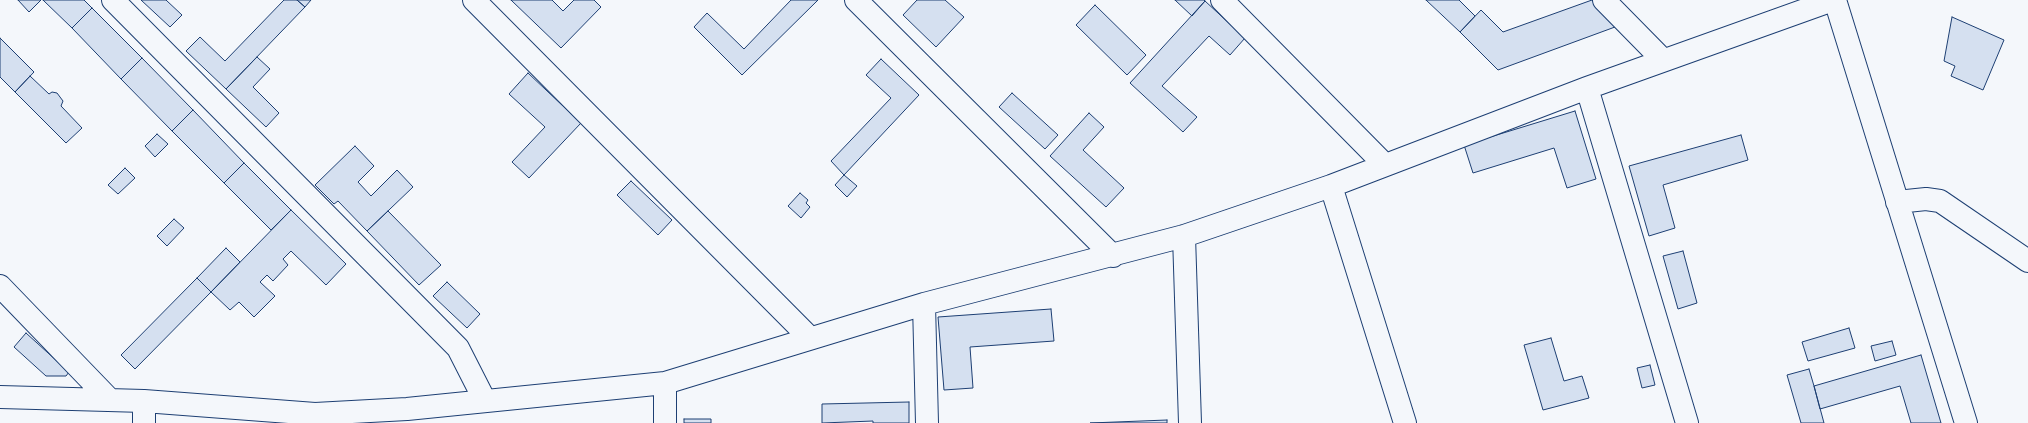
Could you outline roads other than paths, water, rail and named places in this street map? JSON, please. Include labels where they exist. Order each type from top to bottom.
[{"type":"street","points":[[113,0],[458,348],[485,401]]},
{"type":"street","points":[[474,0],[810,338]]},
{"type":"street","points":[[856,0],[1113,256]]},
{"type":"street","points":[[1222,0],[1385,165]]},
{"type":"street","points":[[1604,0],[1663,60]]},
{"type":"street","points":[[0,397],[144,401],[315,414],[407,416],[485,401],[665,383],[924,304],[1113,256],[1184,236],[1331,186],[1587,88],[1834,0],[1966,423]]},
{"type":"street","points":[[1587,88],[1687,423]]},
{"type":"street","points":[[1331,186],[1405,423]]},
{"type":"street","points":[[1897,202],[1926,199],[1940,201],[1952,207],[2028,261]]},
{"type":"street","points":[[1184,236],[1190,423]]},
{"type":"street","points":[[0,286],[110,400]]},
{"type":"street","points":[[924,304],[926,423]]},
{"type":"street","points":[[665,383],[665,423]]},
{"type":"street","points":[[144,401],[144,423]]}]
